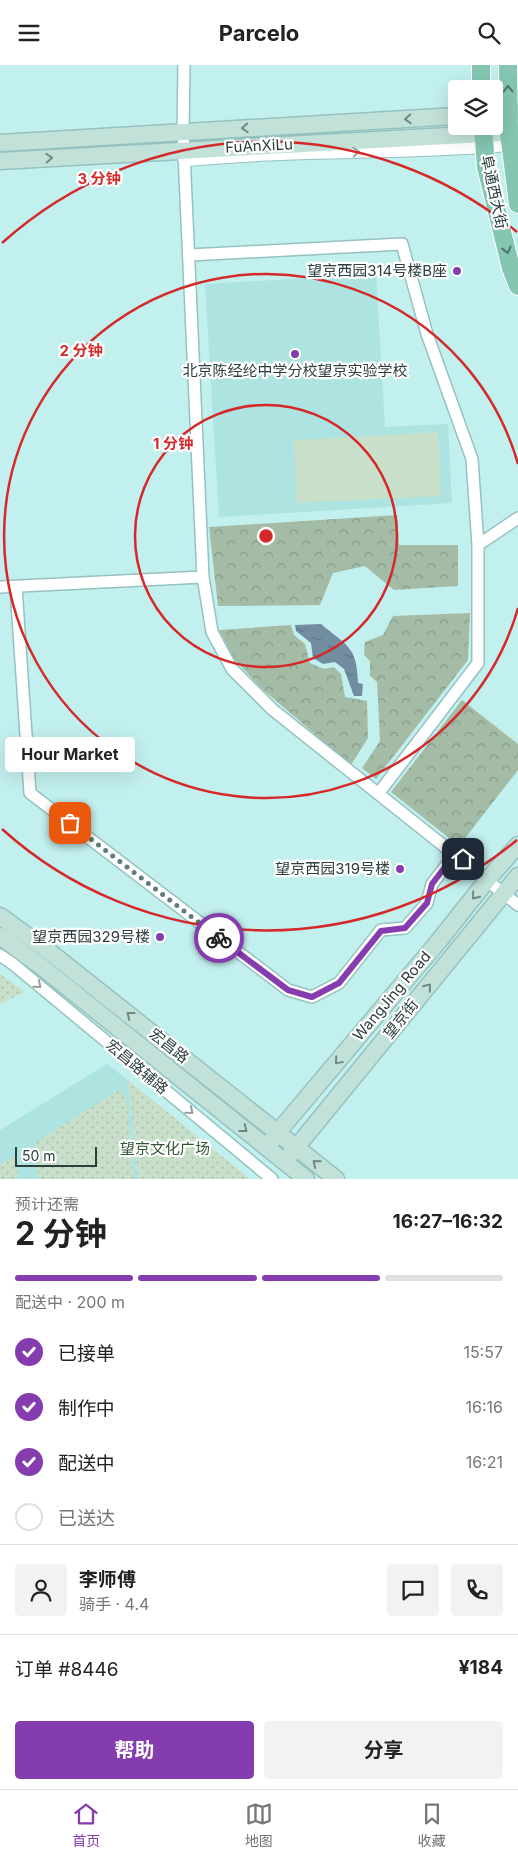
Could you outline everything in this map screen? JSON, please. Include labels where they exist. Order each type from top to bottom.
[{"type":"main road","points":[[481,65],[481,80]]},
{"type":"main road","points":[[508,65],[507,113],[514,138],[518,204]]},
{"type":"main road","name":"FuAnXiLu","points":[[0,143],[448,116]]},
{"type":"main road","name":"FuAnXiLu","points":[[0,161],[185,155],[484,135],[514,138]]},
{"type":"main road","name":"阜通西大街","points":[[484,135],[486,167],[511,268],[518,287]]},
{"type":"main road","name":"WangJing Road","points":[[267,1147],[518,845]]},
{"type":"main road","name":"望京街","points":[[285,1162],[296,1146],[518,876]]},
{"type":"main road","name":"宏昌路","points":[[0,916],[52,953],[336,1179]]},
{"type":"main road","name":"宏昌路","points":[[0,936],[42,967],[306,1179]]},
{"type":"street","points":[[184,65],[183,131],[203,577],[212,632],[232,669],[273,710],[488,879],[518,905]]},
{"type":"street","points":[[189,255],[402,244],[427,334],[472,459],[478,545],[478,663],[378,794]]},
{"type":"street","points":[[478,545],[518,519]]},
{"type":"street","points":[[0,587],[203,577]]},
{"type":"street","points":[[16,587],[30,793],[288,990],[312,997],[339,983],[381,931],[405,928],[427,903],[432,884],[455,854]]},
{"type":"street","name":"宏昌路辅路","points":[[0,955],[272,1179]]},
{"type":"shaded area","name":"北京陈经纶中学分校望京实验学校","points":[[376,274],[385,427],[448,424],[452,503],[219,517],[205,284]]},
{"type":"shaded area","points":[[107,1064],[128,1080],[138,1179],[0,1179],[0,1130]]},
{"type":"green space","points":[[438,432],[441,496],[296,503],[294,440]]},
{"type":"green space","points":[[397,515],[399,545],[458,545],[458,586],[394,590],[365,566],[333,573],[320,605],[218,606],[209,527]]},
{"type":"green space","points":[[470,613],[468,660],[376,779],[362,768],[380,741],[377,682],[370,676],[370,661],[364,655],[365,642],[383,635],[393,616]]},
{"type":"green space","points":[[291,625],[294,635],[305,644],[310,663],[324,669],[334,667],[341,674],[345,697],[367,701],[368,738],[351,765],[261,688],[235,660],[219,630]]},
{"type":"green space","points":[[462,700],[518,744],[518,770],[459,846],[391,792]]},
{"type":"green space","points":[[0,974],[25,992],[0,1004]]},
{"type":"green space","name":"望京文化广场","points":[[128,1080],[250,1179],[138,1179]]},
{"type":"green space","points":[[118,1090],[126,1096],[134,1179],[38,1179],[35,1143]]},
{"type":"green space","points":[[17,1155],[18,1179],[0,1179],[0,1165]]},
{"type":"water","points":[[321,624],[344,643],[353,654],[358,683],[363,684],[362,696],[354,696],[344,669],[335,662],[323,664],[313,658],[311,643],[296,631],[295,625]]},
{"type":"way so far","points":[[70,823],[219,938]]},
{"type":"place","name":"望京西园314号楼B座","points":[[457,271]]},
{"type":"place","name":"北京陈经纶中学分校望京实验学校","points":[[295,354]]},
{"type":"place","name":"Hour Market","points":[[70,823]]},
{"type":"place","name":"望京西园319号楼","points":[[400,869]]},
{"type":"place","name":"望京西园329号楼","points":[[160,937]]},
{"type":"route","points":[[219,938],[288,990],[312,997],[339,983],[381,931],[405,928],[427,903],[432,884],[455,854],[463,859]]}]
